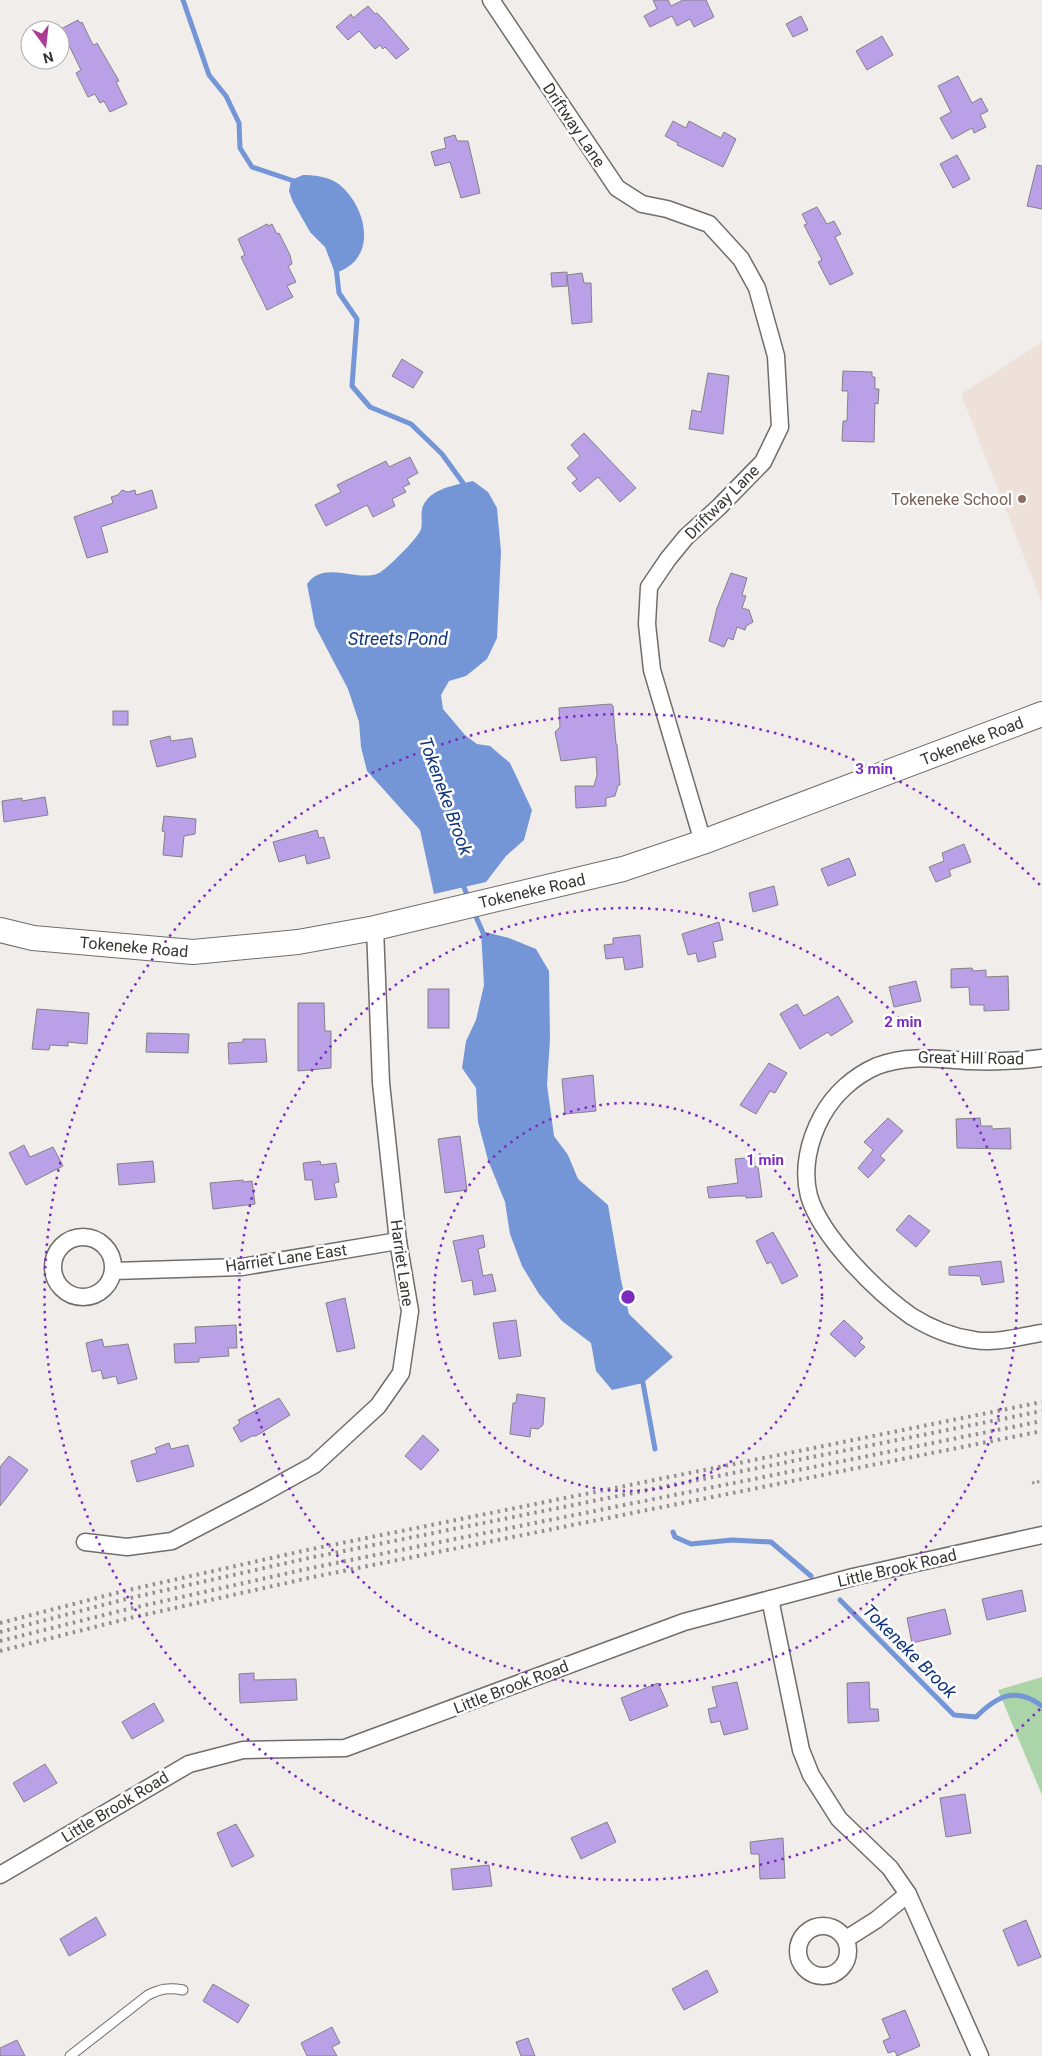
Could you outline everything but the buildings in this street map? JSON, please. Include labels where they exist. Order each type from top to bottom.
[{"type":"main road","name":"Tokeneke Road","points":[[0,930],[34,938],[193,952],[298,942],[375,928],[622,869],[703,842],[1042,714]]},
{"type":"street","name":"Driftway Lane","points":[[491,0],[617,188],[642,204],[709,224],[741,259],[756,288],[776,356],[780,427],[763,462],[686,538],[668,559],[649,588],[647,624],[652,670],[703,842]]},
{"type":"street","name":"Harriet Lane","points":[[85,1542],[127,1547],[172,1541],[314,1465],[378,1406],[401,1373],[410,1311],[398,1241],[381,1083],[375,928]]},
{"type":"street","name":"Great Hill Road","points":[[1042,1058],[1009,1062],[910,1057],[878,1066],[859,1074],[835,1097],[825,1110],[813,1133],[808,1154],[807,1175],[809,1196],[818,1216],[837,1246],[868,1279],[910,1315],[930,1327],[976,1341],[1006,1339],[1042,1332]]},
{"type":"street","name":"Harriet Lane East","points":[[113,1271],[242,1267],[398,1241]]},
{"type":"street","name":"Little Brook Road","points":[[0,1875],[189,1764],[243,1750],[345,1748],[684,1622],[853,1577],[1042,1535]]},
{"type":"street","points":[[770,1599],[800,1750],[811,1775],[839,1819],[890,1868],[908,1894],[980,2056]]},
{"type":"street","points":[[846,1939],[876,1920],[908,1894]]},
{"type":"lane","points":[[70,2056],[148,1995],[159,1989],[173,1987],[183,1990]]},
{"type":"path","points":[[1032,1483],[1042,1481]]},
{"type":"shaded area","name":"Tokeneke School","points":[[1042,342],[1042,603],[961,394]]},
{"type":"green space","points":[[1042,1677],[1042,1795],[998,1690]]},
{"type":"water","points":[[303,175],[322,177],[340,185],[350,195],[362,220],[363,246],[358,257],[349,266],[335,273],[325,247],[310,232],[289,191],[291,180]]},
{"type":"water","name":"Streets Pond","points":[[473,481],[488,492],[497,508],[501,552],[497,638],[487,659],[466,676],[449,681],[441,695],[443,709],[465,735],[477,744],[490,746],[510,763],[532,810],[524,840],[506,856],[486,882],[434,894],[420,830],[367,771],[361,747],[359,722],[348,689],[315,626],[307,584],[314,577],[322,573],[371,575],[379,573],[389,566],[415,539],[422,526],[423,506],[432,495],[445,488]]},
{"type":"water","points":[[481,931],[509,938],[536,949],[549,971],[550,1039],[547,1085],[554,1136],[568,1155],[578,1179],[608,1205],[629,1314],[673,1357],[643,1383],[612,1390],[596,1371],[591,1343],[562,1321],[539,1294],[522,1266],[510,1234],[505,1202],[488,1160],[478,1122],[476,1088],[462,1068],[466,1041],[476,1020],[484,985]]},
{"type":"waterway","name":"Tokeneke Brook","points":[[183,0],[209,75],[226,96],[239,123],[240,148],[252,167],[297,182]]},
{"type":"waterway","name":"Tokeneke Brook","points":[[336,267],[339,293],[357,319],[352,386],[370,407],[411,424],[442,454],[463,483],[461,488]]},
{"type":"waterway","name":"Tokeneke Brook","points":[[462,882],[469,900]]},
{"type":"waterway","name":"Tokeneke Brook","points":[[473,910],[484,935]]},
{"type":"waterway","name":"Tokeneke Brook","points":[[639,1378],[643,1383],[655,1449]]},
{"type":"waterway","name":"Tokeneke Brook","points":[[673,1532],[675,1537],[691,1544],[732,1540],[771,1542],[811,1576]]},
{"type":"waterway","name":"Tokeneke Brook","points":[[840,1600],[954,1715],[976,1717],[999,1699],[1015,1695],[1023,1696],[1042,1706]]},
{"type":"railway","points":[[0,1623],[124,1591],[307,1550],[1042,1402]]},
{"type":"railway","points":[[0,1632],[126,1599],[309,1558],[1042,1411]]},
{"type":"railway","points":[[0,1641],[128,1609],[311,1568],[1042,1421]]},
{"type":"railway","points":[[0,1651],[130,1618],[313,1577],[1042,1431]]},
{"type":"place","name":"Tokeneke School","points":[[1022,499]]}]
